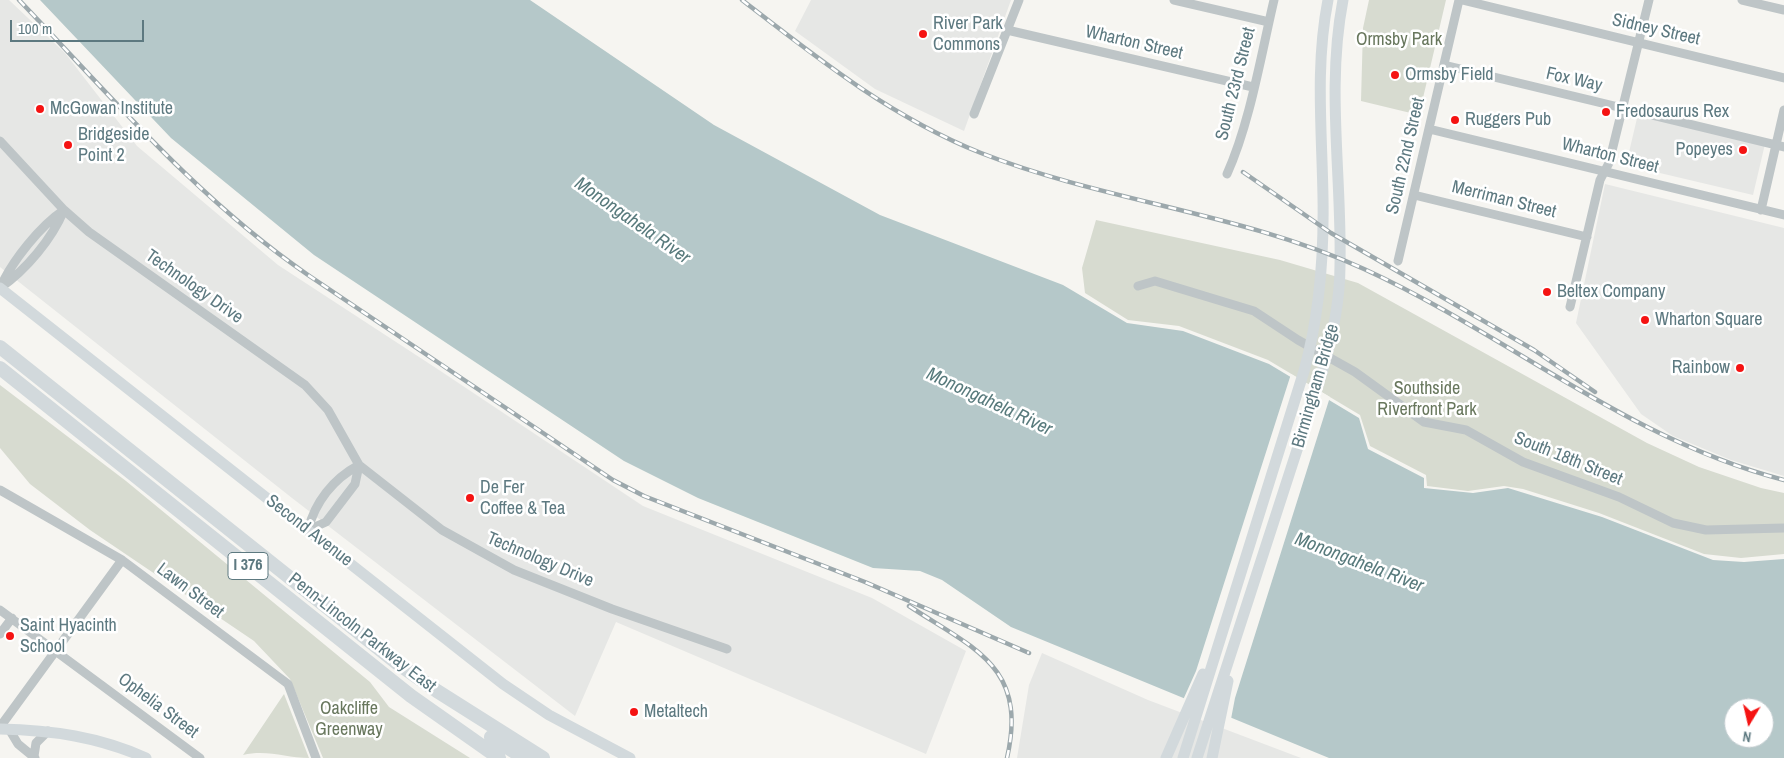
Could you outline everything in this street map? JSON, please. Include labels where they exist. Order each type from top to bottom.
[{"type":"highway","name":"Penn-Lincoln Parkway East","points":[[0,347],[397,663],[437,691],[543,758]]},
{"type":"highway","name":"Penn-Lincoln Parkway East","points":[[0,368],[411,696],[499,758]]},
{"type":"highway","points":[[397,663],[465,719],[524,758]]},
{"type":"main road","name":"Birmingham Bridge","points":[[1183,758],[1219,636],[1304,371],[1317,321],[1322,265],[1323,199],[1319,71],[1328,0]]},
{"type":"main road","name":"Birmingham Bridge","points":[[1197,758],[1321,376],[1334,324],[1340,258],[1334,75],[1337,36],[1343,0]]},
{"type":"main road","name":"Second Avenue","points":[[0,288],[518,695],[549,715],[630,758]]},
{"type":"main road","points":[[1166,758],[1219,636]]},
{"type":"main road","points":[[1212,758],[1234,647]]},
{"type":"main road","points":[[3,728],[48,731],[104,742],[146,758]]},
{"type":"street","points":[[974,114],[1018,0]]},
{"type":"street","points":[[1174,0],[1269,22]]},
{"type":"street","name":"South 23rd Street","points":[[1227,174],[1237,148],[1274,0]]},
{"type":"street","name":"Sidney Street","points":[[1460,0],[1784,78]]},
{"type":"street","name":"South 22nd Street","points":[[1398,261],[1460,0]]},
{"type":"street","points":[[1570,307],[1600,180],[1609,163],[1648,0]]},
{"type":"street","points":[[1742,0],[1784,10]]},
{"type":"street","name":"Wharton Street","points":[[1007,30],[1253,87]]},
{"type":"street","name":"Fox Way","points":[[1444,66],[1780,146]]},
{"type":"street","points":[[1761,210],[1780,146],[1784,110]]},
{"type":"street","name":"Wharton Street","points":[[1429,129],[1784,215]]},
{"type":"street","name":"Technology Drive","points":[[0,141],[64,210],[102,242],[306,386],[328,410],[359,465],[442,530],[514,570],[612,609],[727,649]]},
{"type":"street","name":"Merriman Street","points":[[1414,195],[1587,237]]},
{"type":"street","points":[[0,288],[7,272],[51,219],[64,210]]},
{"type":"street","name":"South 18th Street","points":[[1138,286],[1155,281],[1254,311],[1298,340],[1355,372],[1424,422],[1472,432],[1524,462],[1619,497],[1673,523],[1706,530],[1784,528]]},
{"type":"street","points":[[308,530],[326,522],[355,484],[359,465]]},
{"type":"street","points":[[308,530],[313,512],[330,489],[342,474],[359,465]]},
{"type":"street","name":"Lawn Street","points":[[0,490],[122,560],[288,684],[316,758]]},
{"type":"street","points":[[34,757],[3,728],[56,650],[122,560]]},
{"type":"street","name":"Ophelia Street","points":[[0,610],[200,758]]},
{"type":"street","points":[[0,634],[12,618]]},
{"type":"street","points":[[34,757],[36,742],[48,731]]},
{"type":"shaded area","points":[[0,0],[9,0],[65,53],[137,146],[278,265],[643,506],[872,598],[966,651],[926,754],[616,622],[575,716],[292,498],[0,267]]},
{"type":"shaded area","points":[[811,0],[1011,0],[964,131],[875,89],[795,31]]},
{"type":"shaded area","points":[[1638,114],[1765,144],[1753,195],[1626,165]]},
{"type":"shaded area","points":[[1605,184],[1784,228],[1784,476],[1731,460],[1673,436],[1641,414],[1576,323]]},
{"type":"shaded area","points":[[1042,653],[1148,700],[1301,758],[1017,758],[1029,685]]},
{"type":"green space","name":"Ormsby Park","points":[[1369,0],[1446,0],[1419,115],[1361,101],[1363,28]]},
{"type":"green space","name":"Southside Riverfront Park","points":[[1096,220],[1280,260],[1358,283],[1647,443],[1699,467],[1761,488],[1784,493],[1784,554],[1741,558],[1704,554],[1599,513],[1523,489],[1504,486],[1468,491],[1427,486],[1426,475],[1370,446],[1360,415],[1268,360],[1179,326],[1128,320],[1085,293],[1082,268]]},
{"type":"green space","name":"Oakcliffe Greenway","points":[[0,385],[126,481],[370,682],[389,707],[470,758],[323,758],[290,679],[254,641],[90,530],[30,484],[0,448]]},
{"type":"green space","points":[[284,694],[309,758],[268,753],[243,755]]},
{"type":"water","name":"Monongahela River","points":[[40,0],[530,0],[714,125],[880,215],[1063,285],[1127,323],[1183,331],[1269,364],[1359,418],[1368,449],[1424,478],[1424,488],[1473,493],[1508,488],[1602,517],[1713,560],[1744,562],[1784,559],[1784,758],[1329,758],[1011,627],[942,580],[920,571],[873,568],[698,498],[624,461],[314,255],[171,138]]},
{"type":"pier","points":[[1291,374],[1330,397],[1235,698],[1231,719],[1183,700],[1196,671]]},
{"type":"railway","points":[[19,0],[156,145],[192,180],[267,245],[308,275],[613,480],[644,496],[865,582],[1029,653]]},
{"type":"railway","points":[[742,0],[856,85],[916,122],[948,138],[981,153],[1028,170],[1270,234],[1318,250],[1364,269],[1417,295],[1621,413],[1673,439],[1727,462],[1784,480]]},
{"type":"railway","points":[[1243,172],[1331,233],[1534,350],[1595,392]]},
{"type":"railway","points":[[909,606],[974,649],[990,664],[1002,681],[1010,701],[1011,727],[1007,758]]},
{"type":"place","name":"River Park Commons","points":[[923,34]]},
{"type":"place","name":"Ormsby Field","points":[[1395,75]]},
{"type":"place","name":"McGowan Institute","points":[[40,109]]},
{"type":"place","name":"Fredosaurus Rex","points":[[1606,112]]},
{"type":"place","name":"Ruggers Pub","points":[[1455,120]]},
{"type":"place","name":"Bridgeside Point 2","points":[[68,145]]},
{"type":"place","name":"Popeyes","points":[[1743,150]]},
{"type":"place","name":"Beltex Company","points":[[1547,292]]},
{"type":"place","name":"Wharton Square","points":[[1645,320]]},
{"type":"place","name":"Rainbow","points":[[1740,368]]},
{"type":"place","name":"De Fer Coffee & Tea","points":[[470,498]]},
{"type":"place","name":"Saint Hyacinth School","points":[[10,636]]},
{"type":"place","name":"Metaltech","points":[[634,712]]}]
